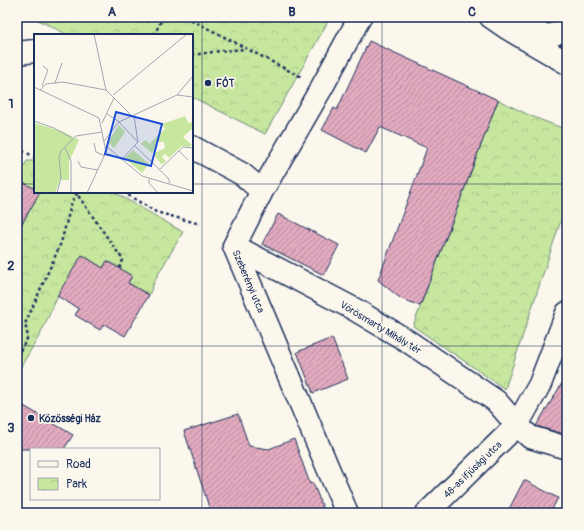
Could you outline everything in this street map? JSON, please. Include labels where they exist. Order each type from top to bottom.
[{"type":"street","name":"Szeberényi utca","points":[[347,513],[234,246],[262,191],[322,87],[360,17]]},
{"type":"street","points":[[499,22],[550,36],[566,29],[567,27]]},
{"type":"street","points":[[499,22],[567,63]]},
{"type":"street","points":[[17,53],[34,51]]},
{"type":"street","points":[[193,148],[242,174],[262,191]]},
{"type":"street","name":"Vörösmarty Mihály tér","points":[[234,246],[354,309],[406,340],[496,400],[517,425],[530,437],[567,448]]},
{"type":"street","points":[[517,425],[540,384],[567,313]]},
{"type":"street","name":"48-as ifjúsági utca","points":[[427,513],[517,425]]},
{"type":"path","points":[[154,34],[163,17]]},
{"type":"path","points":[[186,17],[322,87]]},
{"type":"path","points":[[193,55],[220,50],[247,49]]},
{"type":"path","points":[[17,149],[34,157]]},
{"type":"path","points":[[17,356],[28,337],[26,324],[61,243],[72,201],[76,193],[123,260],[119,269]]},
{"type":"path","points":[[125,193],[156,212],[200,224]]},
{"type":"green space","points":[[32,17],[327,17],[328,21],[265,134],[193,98],[193,34],[66,34]]},
{"type":"green space","points":[[498,100],[531,116],[567,130],[567,201],[505,389],[413,326]]},
{"type":"green space","points":[[27,161],[34,161],[34,188],[17,179]]},
{"type":"green space","points":[[40,193],[116,193],[183,232],[156,278],[149,295],[128,283],[132,276],[107,261],[103,268],[82,255],[58,296],[41,333],[17,373],[17,232]]},
{"type":"building","points":[[369,41],[498,100],[420,306],[400,298],[378,280],[427,148],[380,127],[366,153],[322,130],[334,108],[337,110]]},
{"type":"building","points":[[17,179],[34,188],[34,193],[39,193],[17,232]]},
{"type":"building","points":[[278,214],[339,245],[324,275],[262,244]]},
{"type":"building","points":[[82,255],[103,268],[107,261],[132,276],[128,283],[149,295],[125,336],[104,324],[100,330],[75,315],[79,309],[57,296]]},
{"type":"building","points":[[332,338],[348,379],[313,393],[297,352]]},
{"type":"building","points":[[567,375],[567,435],[536,426]]},
{"type":"building","name":"Közösségi Ház","points":[[17,402],[73,435],[65,448],[17,449]]},
{"type":"building","points":[[238,414],[249,446],[269,449],[294,439],[310,484],[313,483],[325,513],[211,513],[184,431]]},
{"type":"building","points":[[524,480],[558,498],[550,513],[507,513]]},
{"type":"place","name":"FÓT","points":[[208,83]]},
{"type":"place","name":"Közösségi Ház","points":[[31,418]]}]
